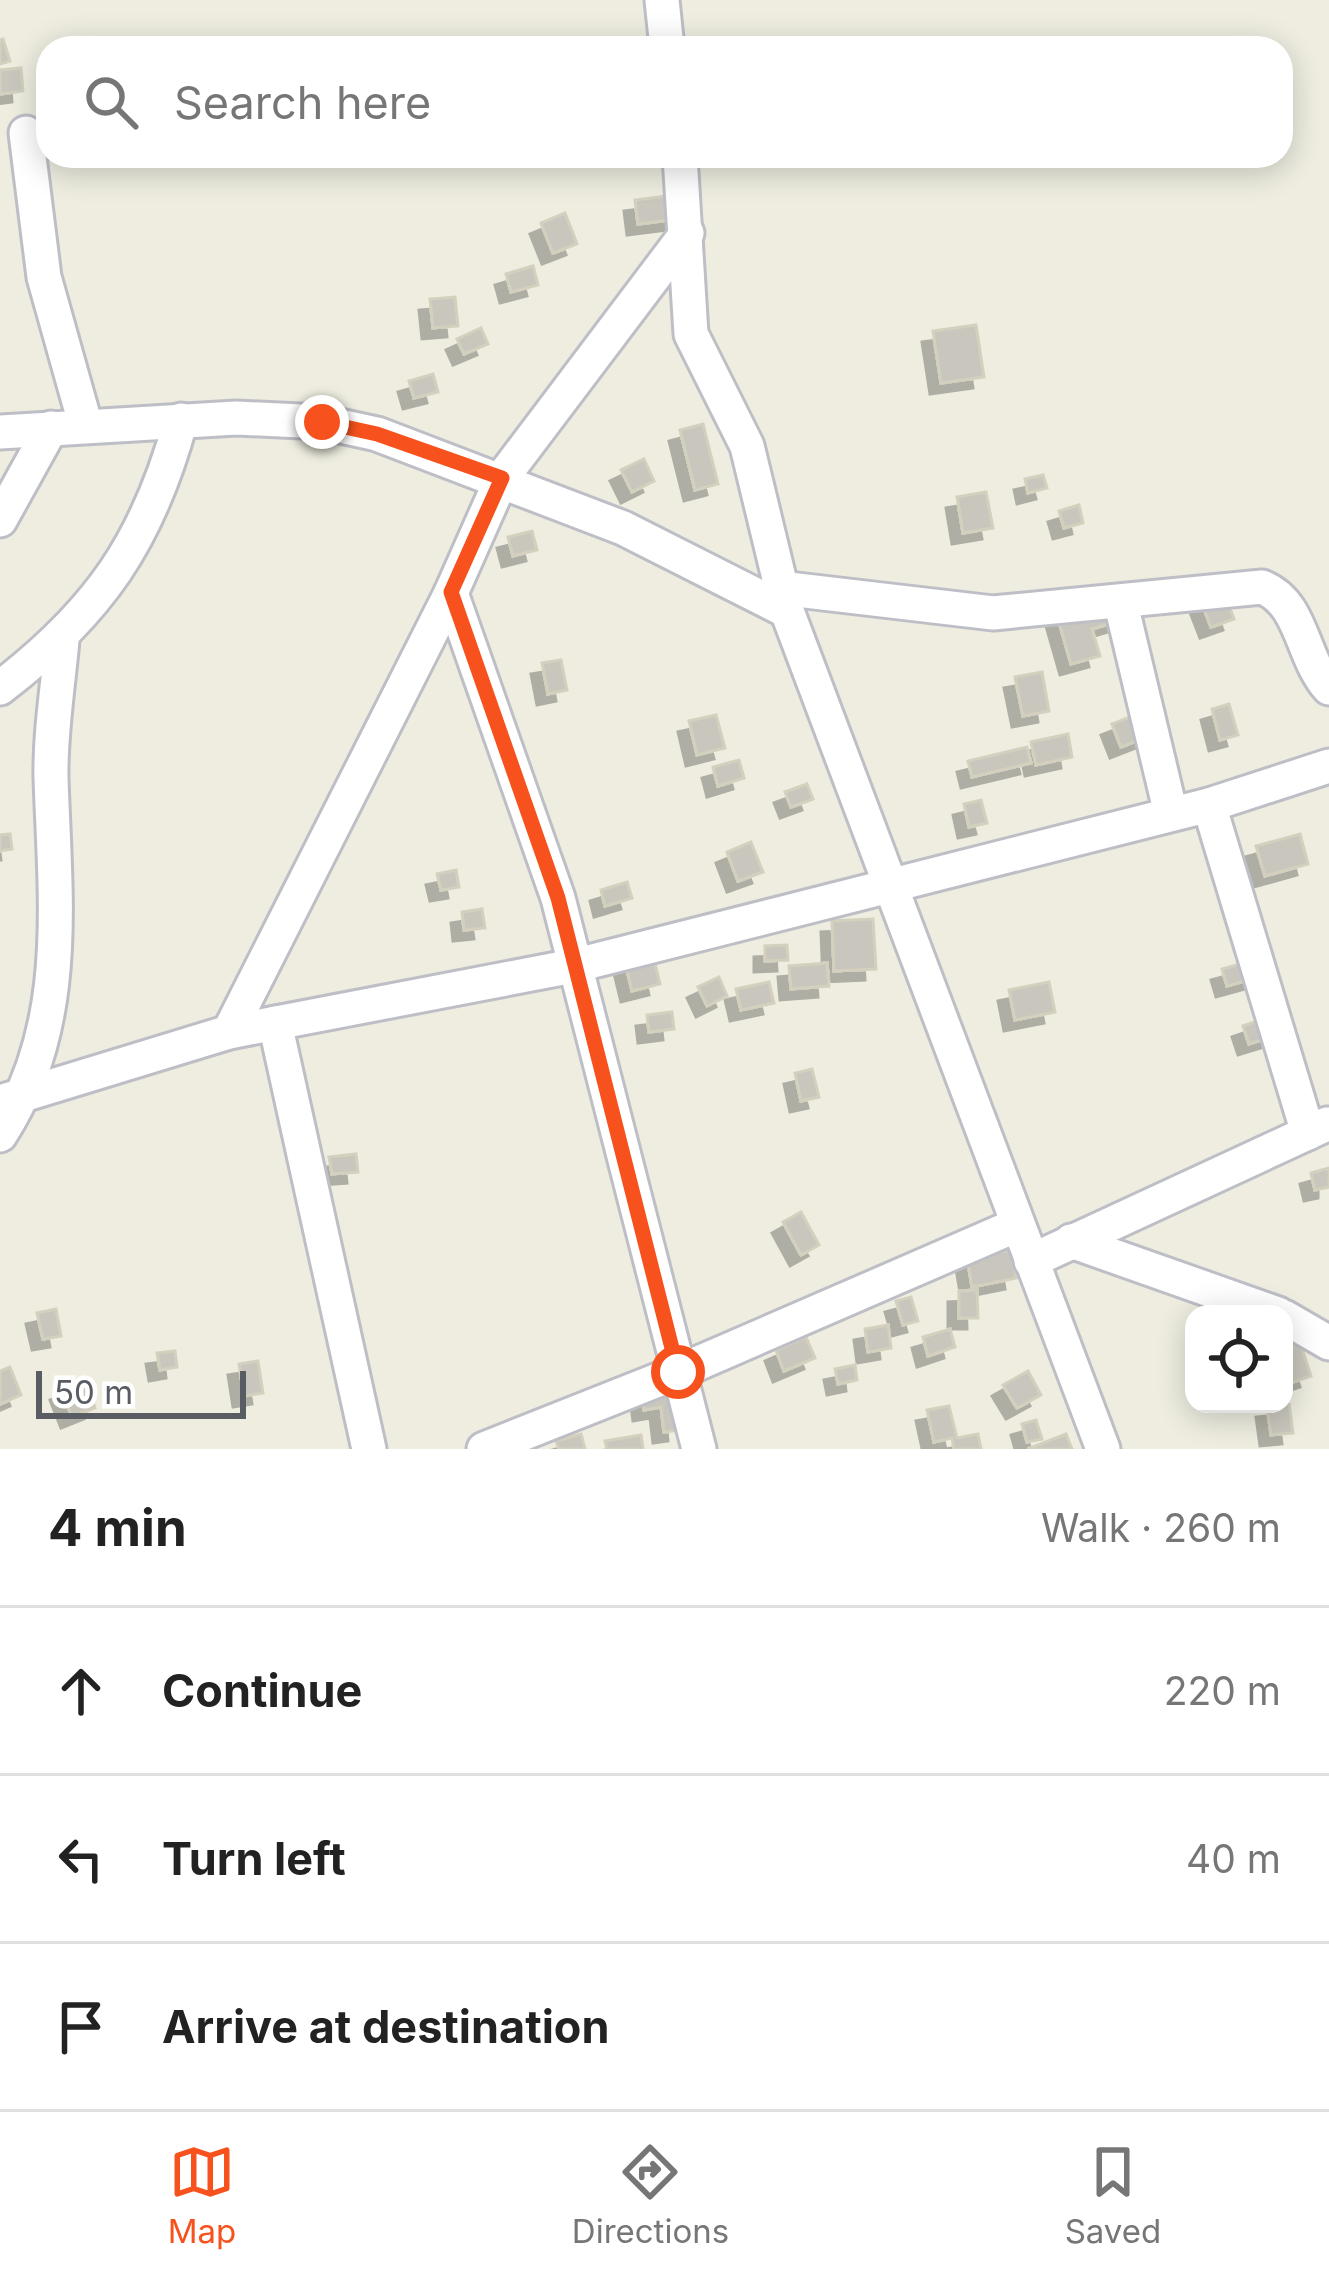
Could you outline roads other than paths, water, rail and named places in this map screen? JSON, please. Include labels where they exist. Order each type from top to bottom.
[{"type":"street","points":[[662,0],[666,36]]},
{"type":"street","points":[[26,133],[44,277],[85,423]]},
{"type":"street","points":[[681,168],[691,334],[747,446],[783,599],[1103,1449]]},
{"type":"street","points":[[229,1032],[451,592],[502,478],[688,232]]},
{"type":"street","points":[[0,688],[62,640],[132,547],[162,490],[181,420]]},
{"type":"street","points":[[0,431],[181,420],[322,422],[377,434],[502,478],[783,599],[993,613],[1262,587],[1280,594],[1295,618],[1311,663],[1329,688]]},
{"type":"street","points":[[0,520],[51,428]]},
{"type":"street","points":[[451,592],[558,898],[699,1449]]},
{"type":"street","points":[[1121,604],[1171,814]]},
{"type":"street","points":[[1295,618],[1329,611]]},
{"type":"street","points":[[0,1135],[55,990],[51,775],[62,640]]},
{"type":"street","points":[[13,1099],[229,1032],[573,966],[1209,805],[1329,766]]},
{"type":"street","points":[[1030,1261],[1319,1128],[1209,805]]},
{"type":"street","points":[[275,1024],[369,1449]]},
{"type":"street","points":[[484,1449],[678,1372],[1017,1225]]},
{"type":"street","points":[[1071,1241],[1250,1305]]},
{"type":"street","points":[[1293,1323],[1329,1343]]}]
